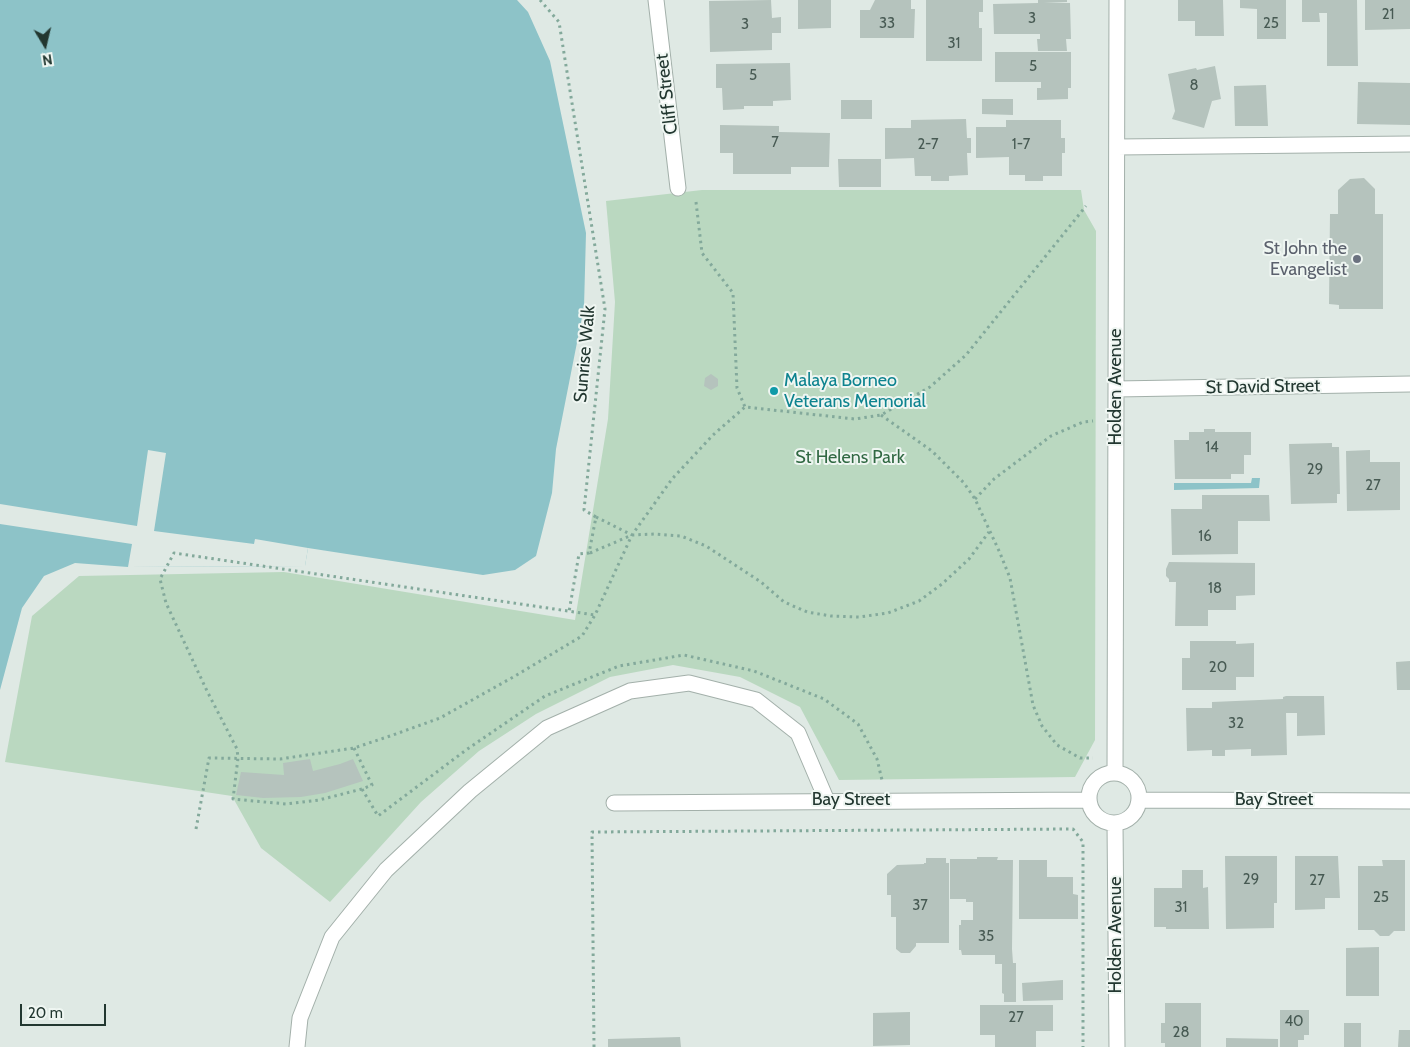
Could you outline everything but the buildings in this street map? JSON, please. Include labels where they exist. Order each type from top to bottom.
[{"type":"street","name":"Cliff Street","points":[[656,0],[678,188]]},
{"type":"street","name":"Holden Avenue","points":[[1115,773],[1117,0]]},
{"type":"street","points":[[1117,147],[1410,144]]},
{"type":"street","name":"St David Street","points":[[1116,389],[1410,384]]},
{"type":"street","points":[[297,1047],[300,1018],[332,937],[386,870],[470,791],[548,728],[630,690],[689,683],[756,700],[798,732],[827,801]]},
{"type":"street","points":[[1115,773],[1125,776],[1137,790],[1138,800],[1132,816],[1116,823],[1100,820],[1090,808],[1088,800],[1090,792],[1099,778],[1107,774],[1115,773]]},
{"type":"street","name":"Bay Street","points":[[614,803],[1088,800]]},
{"type":"street","name":"Bay Street","points":[[1138,800],[1410,801]]},
{"type":"street","name":"Holden Avenue","points":[[1116,823],[1117,1047]]},
{"type":"path","name":"Sunrise Walk","points":[[540,0],[560,22],[605,309],[584,510],[596,517]]},
{"type":"path","points":[[694,194],[702,253],[733,293],[737,388],[745,406]]},
{"type":"path","points":[[196,829],[209,758],[280,759],[354,748],[448,714],[582,636],[595,615],[632,535],[672,480],[713,435],[745,406],[855,419],[881,414],[930,387],[966,355],[1086,206]]},
{"type":"path","points":[[881,414],[932,451],[964,483],[975,499],[1010,578],[1033,705],[1042,726],[1057,745],[1080,758],[1116,757]]},
{"type":"path","points":[[975,499],[994,478],[1051,436],[1083,422],[1116,419]]},
{"type":"path","points":[[590,553],[596,517],[632,535]]},
{"type":"path","points":[[569,612],[579,554],[590,553],[632,535],[681,536],[706,546],[761,582],[784,602],[807,612],[831,616],[859,617],[888,613],[919,600],[942,584],[969,559],[989,532]]},
{"type":"path","points":[[354,748],[372,785],[319,800],[286,804],[233,799],[238,758],[237,749],[207,692],[166,603],[160,579],[174,553],[595,615]]},
{"type":"path","points":[[362,789],[378,816],[466,750],[545,696],[619,666],[684,656],[754,671],[824,699],[858,724],[877,759],[886,800]]},
{"type":"path","points":[[594,1047],[592,832],[1073,829],[1083,842],[1083,1047]]},
{"type":"green space","name":"St Helens Park","points":[[702,190],[1081,190],[1084,210],[1096,231],[1095,740],[1075,777],[839,780],[800,707],[740,677],[673,665],[610,677],[536,714],[479,751],[421,802],[330,902],[261,848],[232,796],[5,762],[32,616],[79,576],[284,572],[575,620],[608,419],[615,302],[606,201]]},
{"type":"water","points":[[0,0],[517,0],[528,12],[550,61],[586,233],[584,307],[556,449],[552,493],[536,556],[515,570],[483,575],[308,548],[305,566],[128,567],[75,563],[44,576],[22,608],[0,690]]},
{"type":"water","points":[[1252,478],[1260,478],[1259,488],[1174,490],[1174,483],[1251,483]]},
{"type":"pier","points":[[148,450],[166,453],[154,531],[254,544],[255,539],[308,548],[305,566],[128,567],[132,544],[0,524],[0,504],[137,526]]},
{"type":"place","name":"St John the Evangelist","points":[[1357,259]]},
{"type":"place","name":"Malaya Borneo Veterans Memorial","points":[[774,391]]}]
